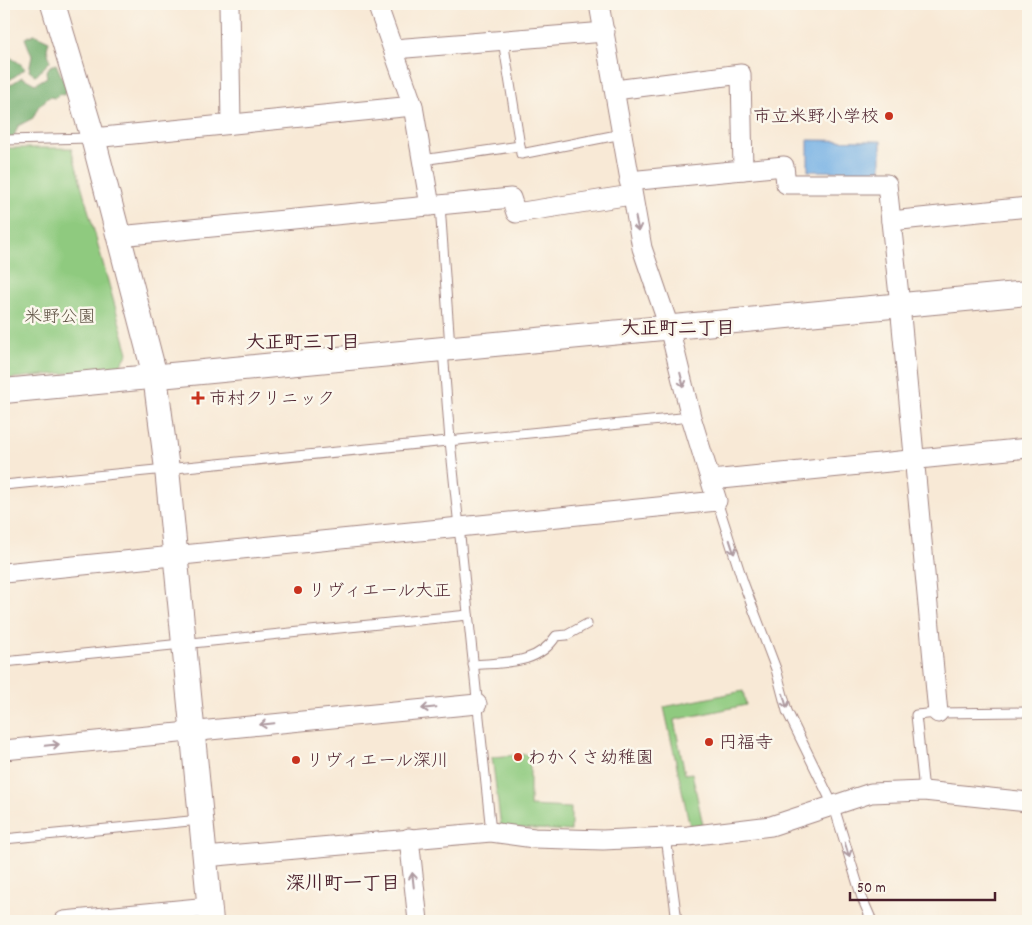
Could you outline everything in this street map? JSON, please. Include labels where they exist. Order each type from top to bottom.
[{"type":"street","points":[[53,4],[93,138],[155,376],[167,469],[210,914],[64,921]]},
{"type":"street","points":[[229,4],[231,124]]},
{"type":"street","points":[[377,4],[413,106],[422,160],[435,205]]},
{"type":"street","points":[[4,573],[717,501],[712,480],[690,417],[669,327],[642,248],[599,4]]},
{"type":"street","points":[[394,49],[605,32]]},
{"type":"street","points":[[615,90],[741,74],[744,170]]},
{"type":"street","points":[[93,138],[413,106]]},
{"type":"street","points":[[119,236],[511,198],[516,213],[630,188],[744,170],[784,166],[786,184],[887,184],[938,713]]},
{"type":"street","points":[[891,221],[1028,207]]},
{"type":"street","points":[[4,391],[1028,293]]},
{"type":"street","points":[[712,480],[1028,448]]},
{"type":"street","points":[[4,750],[477,704]]},
{"type":"street","points":[[205,857],[490,832],[543,838],[603,840],[666,837],[771,826],[834,807],[871,793],[924,791],[1028,802]]},
{"type":"street","points":[[409,838],[418,921]]},
{"type":"lane","points":[[503,40],[521,154],[622,134]]},
{"type":"lane","points":[[4,140],[93,138]]},
{"type":"lane","points":[[422,160],[520,146]]},
{"type":"lane","points":[[435,205],[447,349],[450,441],[490,832]]},
{"type":"lane","points":[[4,485],[690,417]]},
{"type":"lane","points":[[717,501],[743,582],[776,669],[788,711],[834,807],[862,898],[872,921]]},
{"type":"lane","points":[[4,662],[468,615]]},
{"type":"lane","points":[[473,665],[517,661],[533,657],[548,648],[556,636],[568,635],[588,624]]},
{"type":"lane","points":[[924,791],[916,715],[1028,712]]},
{"type":"lane","points":[[4,839],[201,820]]},
{"type":"lane","points":[[666,837],[677,921]]},
{"type":"green space","points":[[34,34],[49,41],[47,49],[50,61],[36,76],[29,71],[32,56],[25,38]]},
{"type":"green space","points":[[4,51],[25,69],[4,84]]},
{"type":"green space","points":[[56,64],[67,89],[64,95],[59,94],[55,98],[49,97],[38,107],[33,118],[18,126],[13,139],[4,139],[4,89],[22,77],[35,84],[47,77],[46,72],[50,66]]},
{"type":"green space","name":"米野公園","points":[[4,148],[71,148],[128,353],[119,368],[4,379]]},
{"type":"green space","points":[[743,691],[746,705],[674,720],[685,774],[692,773],[703,825],[690,827],[664,707]]},
{"type":"green space","points":[[530,754],[530,806],[571,808],[571,831],[501,827],[492,757]]},
{"type":"water","points":[[808,140],[881,141],[881,172],[808,171]]},
{"type":"place","name":"市立米野小学校","points":[[889,116]]},
{"type":"place","name":"市村クリニック","points":[[198,398]]},
{"type":"place","name":"リヴィエール大正","points":[[298,590]]},
{"type":"place","name":"円福寺","points":[[709,742]]},
{"type":"place","name":"わかくさ幼稚園","points":[[518,757]]},
{"type":"place","name":"リヴィエール深川","points":[[296,760]]},
{"type":"district","name":"大正町二丁目","points":[[678,327]]},
{"type":"district","name":"大正町三丁目","points":[[303,341]]},
{"type":"district","name":"深川町一丁目","points":[[343,882]]}]
